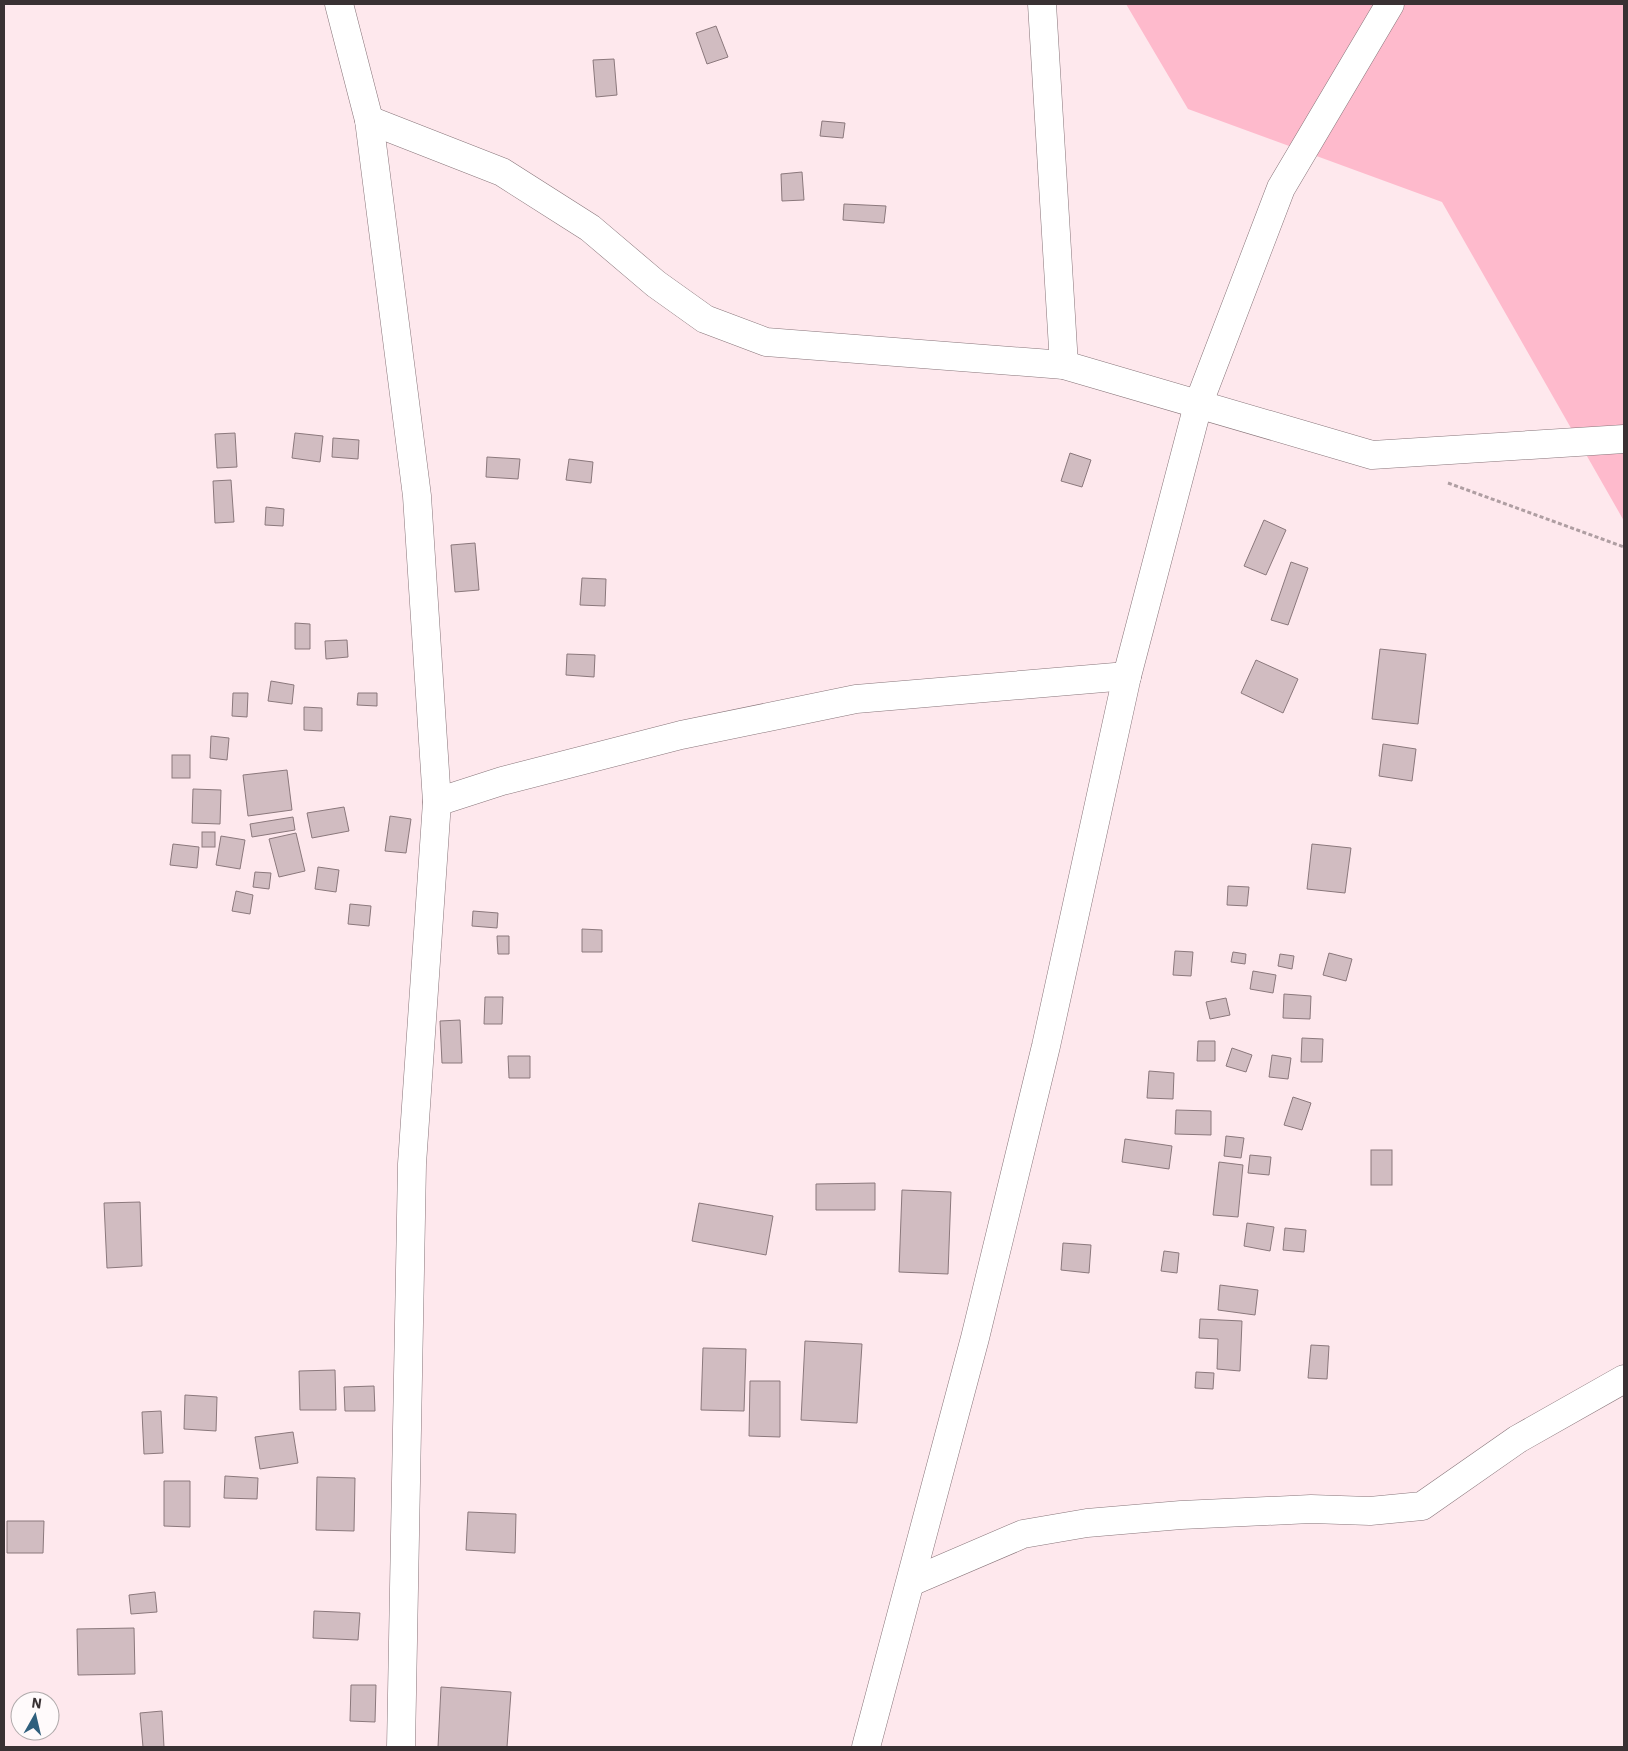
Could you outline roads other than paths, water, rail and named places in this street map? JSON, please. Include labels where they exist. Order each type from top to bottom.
[{"type":"street","points":[[339,4],[369,120],[417,496],[437,802],[412,1164],[401,1747]]},
{"type":"street","points":[[1042,4],[1064,365]]},
{"type":"street","points":[[866,1747],[974,1338],[1046,1046],[1127,676],[1198,405],[1281,188],[1390,4]]},
{"type":"street","points":[[369,120],[502,172],[590,228],[656,284],[705,319],[766,342],[1064,365],[1372,455],[1624,439]]},
{"type":"street","points":[[437,802],[502,781],[681,735],[856,699],[1127,676]]},
{"type":"street","points":[[911,1582],[1023,1534],[1087,1523],[1181,1514],[1311,1509],[1370,1511],[1422,1506],[1518,1439],[1624,1379]]}]
